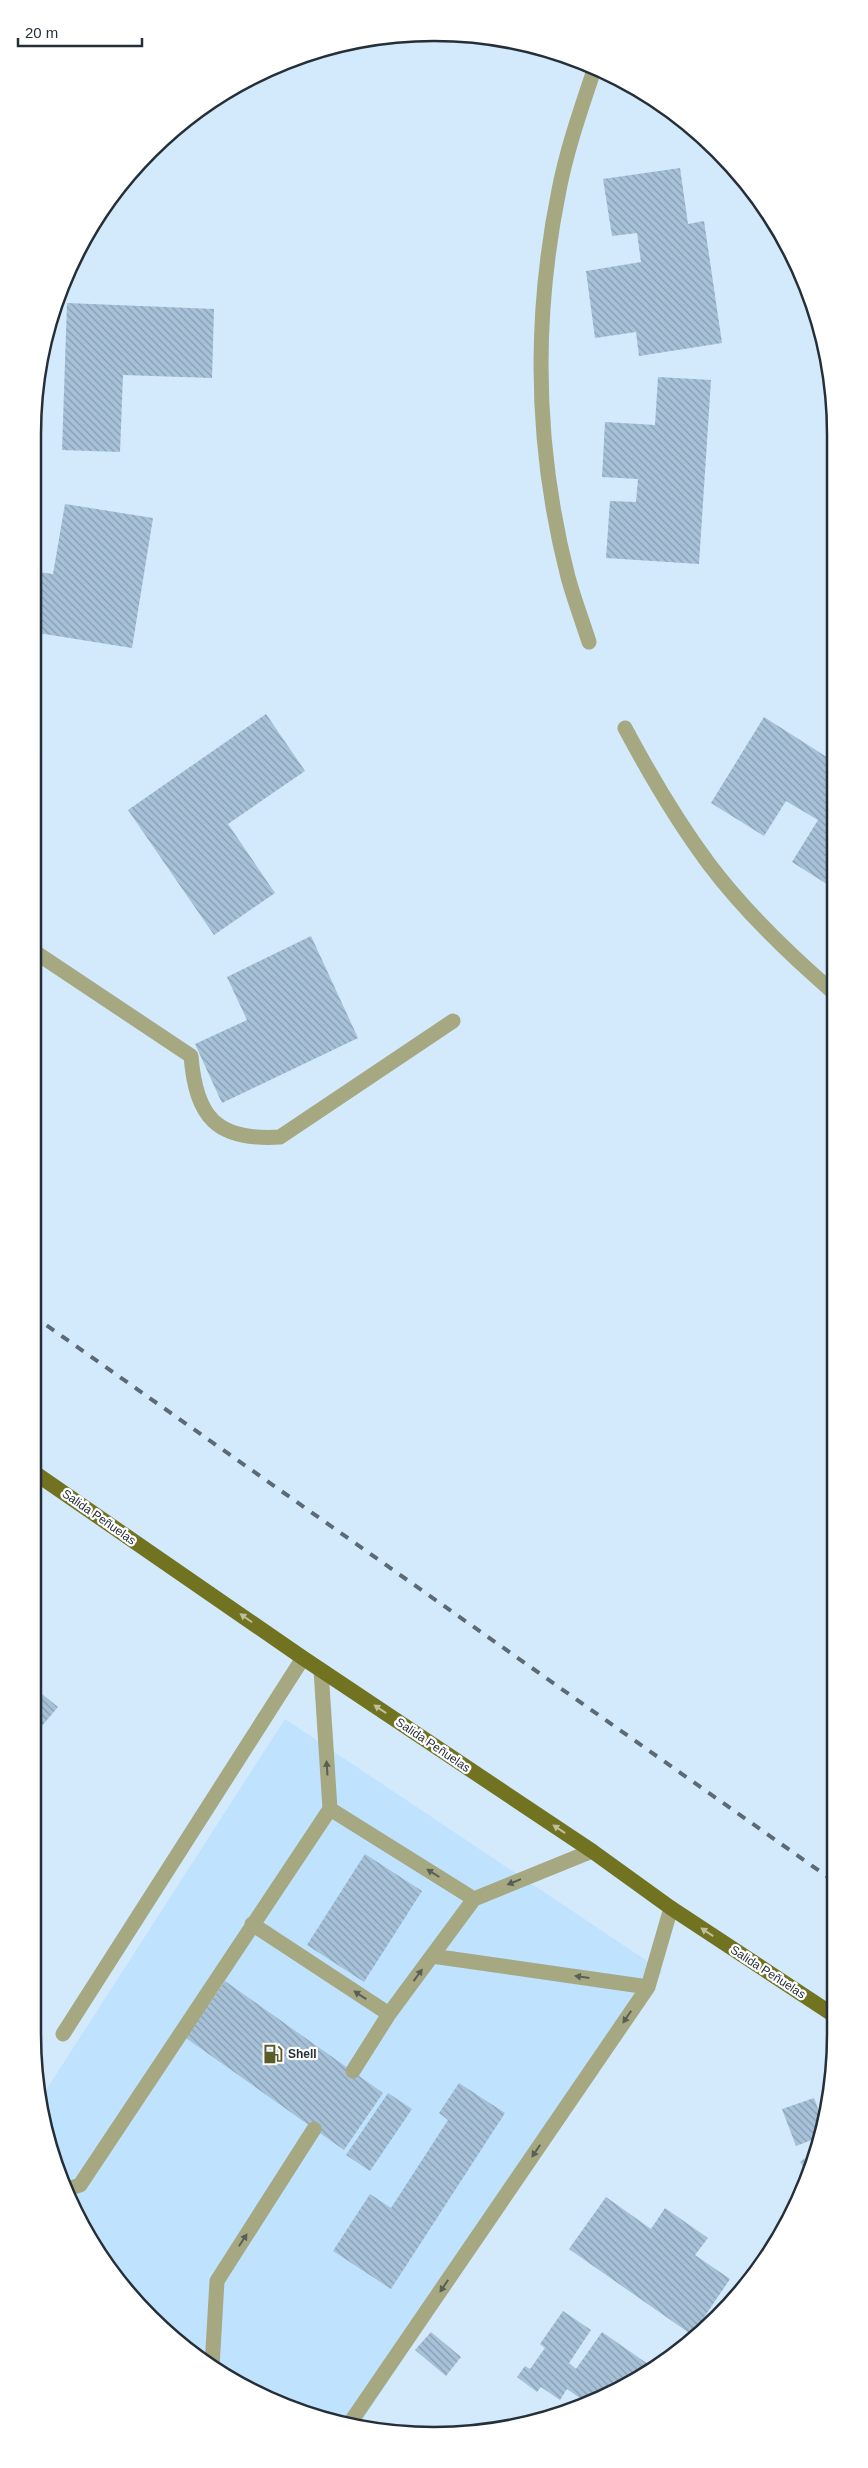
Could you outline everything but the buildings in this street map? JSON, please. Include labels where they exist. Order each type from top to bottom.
[{"type":"main road","name":"Salida Peñuelas","points":[[41,1477],[303,1658],[592,1851],[671,1908],[827,2010]]},
{"type":"lane","points":[[588,642],[568,577],[554,512],[544,445],[540,378],[541,310],[550,240],[559,188],[575,128],[592,75]]},
{"type":"lane","points":[[625,728],[674,813],[710,864],[750,912],[793,958],[827,987]]},
{"type":"lane","points":[[41,956],[191,1056],[193,1084],[200,1105],[214,1123],[232,1132],[257,1138],[280,1137],[453,1021]]},
{"type":"lane","points":[[62,2034],[303,1658]]},
{"type":"lane","points":[[72,2187],[80,2184],[330,1809],[321,1670]]},
{"type":"lane","points":[[330,1809],[474,1899]]},
{"type":"lane","points":[[353,2071],[389,2014],[474,1899],[592,1851]]},
{"type":"lane","points":[[353,2418],[648,1987],[671,1908]]},
{"type":"lane","points":[[252,1924],[389,2014]]},
{"type":"lane","points":[[432,1956],[648,1987]]},
{"type":"lane","points":[[212,2358],[217,2281],[314,2129]]},
{"type":"shaded area","points":[[285,1719],[662,1971],[362,2420],[308,2406],[260,2386],[216,2361],[195,2346],[156,2312],[122,2273],[107,2252],[82,2208],[62,2160],[49,2111],[46,2090]]},
{"type":"railway","points":[[41,1321],[827,1876]]},
{"type":"place","name":"Shell","points":[[273,2054]]}]
